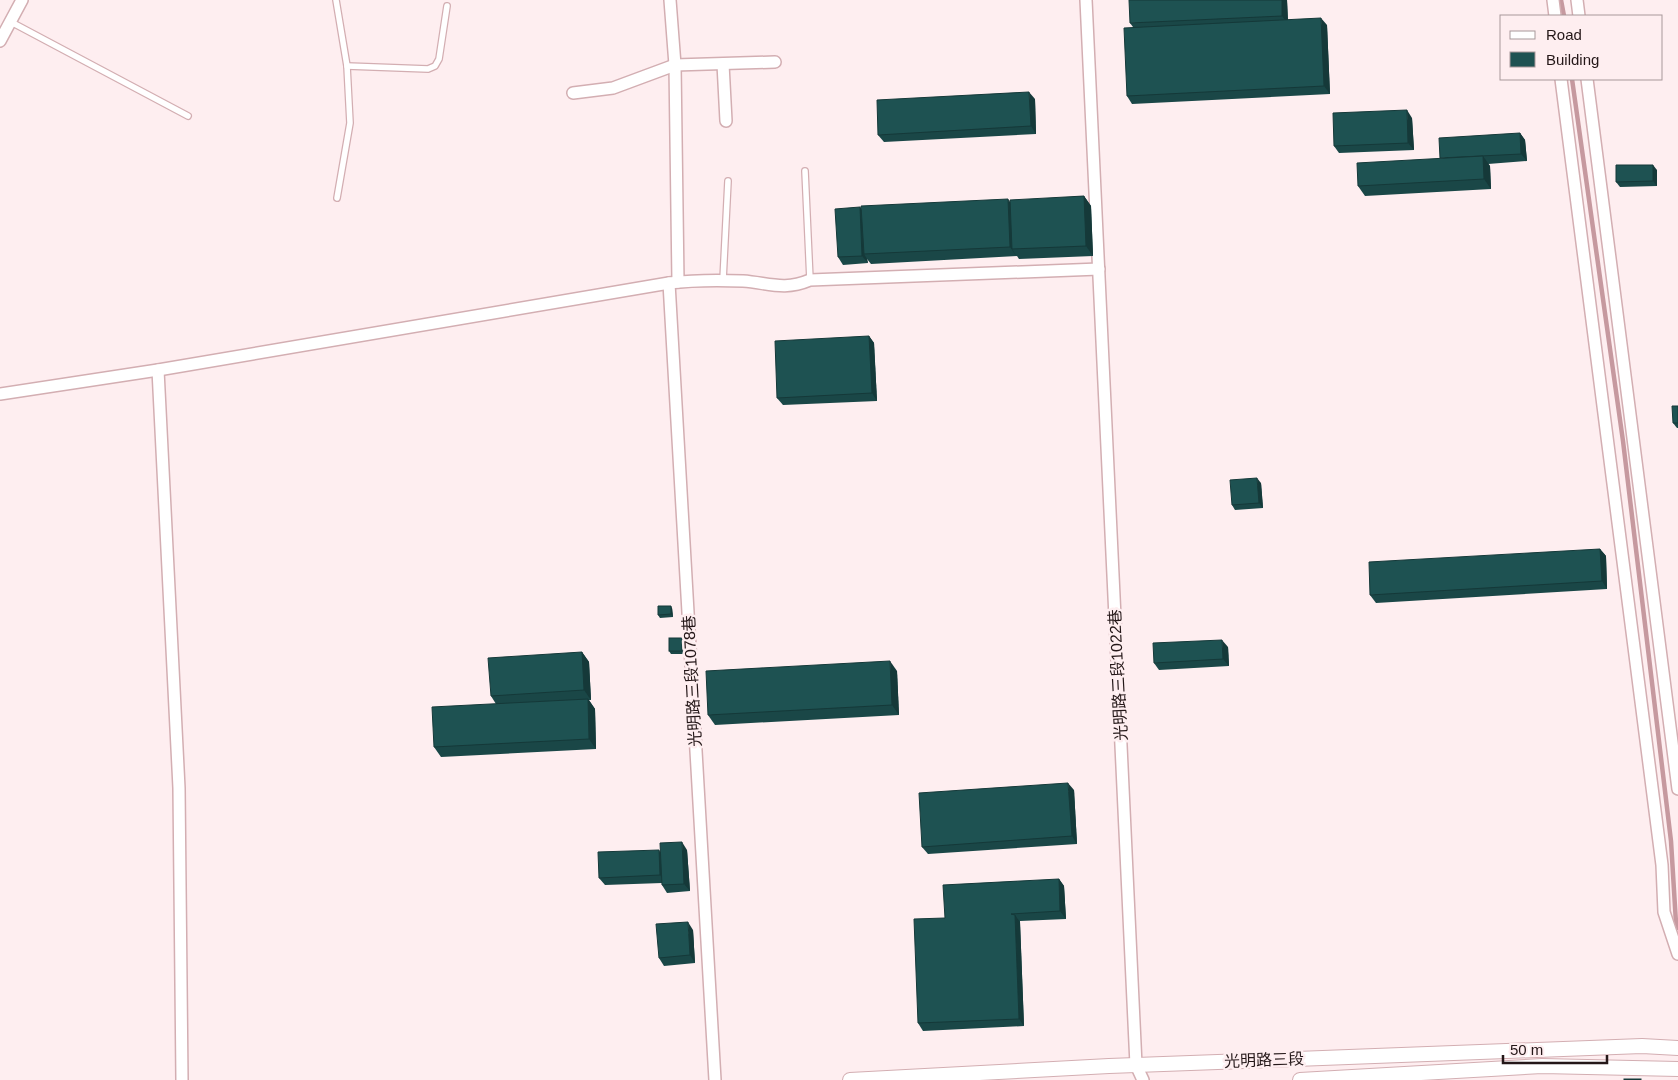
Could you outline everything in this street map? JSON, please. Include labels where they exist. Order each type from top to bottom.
[{"type":"street","points":[[0,41],[22,0]]},
{"type":"street","name":"光明路三段1078巷","points":[[670,0],[675,65],[673,282],[715,1080]]},
{"type":"street","name":"光明路三段1022巷","points":[[1086,0],[1136,1065],[1144,1080]]},
{"type":"street","points":[[1553,0],[1555,15]]},
{"type":"street","points":[[1577,0],[1579,15]]},
{"type":"street","points":[[573,93],[613,88],[675,65],[774,62]]},
{"type":"street","points":[[723,64],[726,121]]},
{"type":"street","points":[[1561,80],[1662,865],[1664,912],[1678,954]]},
{"type":"street","points":[[1587,80],[1678,789]]},
{"type":"street","points":[[0,394],[158,370],[673,282],[722,280],[756,282],[779,287],[796,286],[810,280],[1099,269]]},
{"type":"street","points":[[158,370],[180,788],[182,1080]]},
{"type":"street","name":"光明路三段","points":[[850,1080],[1136,1065],[1642,1046],[1678,1048]]},
{"type":"street","name":"光明路三段","points":[[1300,1080],[1542,1066],[1678,1070]]},
{"type":"lane","points":[[336,0],[347,66],[350,123],[336,198]]},
{"type":"lane","points":[[347,66],[428,69],[435,66],[439,59],[447,6]]},
{"type":"lane","points":[[11,22],[188,116]]},
{"type":"lane","points":[[805,171],[810,280]]},
{"type":"lane","points":[[722,280],[728,181]]},
{"type":"building","points":[[1129,0],[1282,0],[1282,16],[1130,23]]},
{"type":"building","points":[[1321,18],[1324,86],[1127,96],[1124,28]]},
{"type":"building","points":[[1029,92],[1031,126],[878,135],[877,100]]},
{"type":"building","points":[[1407,110],[1408,143],[1334,146],[1333,113]]},
{"type":"building","points":[[1520,133],[1521,154],[1440,158],[1439,138]]},
{"type":"building","points":[[1483,156],[1484,179],[1358,186],[1357,163]]},
{"type":"building","points":[[1616,165],[1653,165],[1653,181],[1616,182]]},
{"type":"building","points":[[1084,196],[1086,246],[1012,249],[1010,200]]},
{"type":"building","points":[[1008,199],[1010,247],[864,254],[861,206]]},
{"type":"building","points":[[860,207],[862,256],[838,257],[835,209]]},
{"type":"building","points":[[869,336],[872,393],[777,398],[775,341]]},
{"type":"building","points":[[1672,406],[1678,406],[1678,423],[1673,423]]},
{"type":"building","points":[[1257,478],[1259,503],[1232,505],[1230,480]]},
{"type":"building","points":[[1600,549],[1602,581],[1370,595],[1369,562]]},
{"type":"building","points":[[658,606],[671,606],[671,614],[658,615]]},
{"type":"building","points":[[669,638],[682,638],[682,651],[669,651]]},
{"type":"building","points":[[1222,640],[1223,659],[1154,663],[1153,643]]},
{"type":"building","points":[[582,652],[584,690],[491,696],[488,658]]},
{"type":"building","points":[[890,661],[892,705],[708,715],[706,671]]},
{"type":"building","points":[[588,699],[589,739],[434,747],[432,707]]},
{"type":"building","points":[[1068,783],[1072,836],[922,847],[919,793]]},
{"type":"building","points":[[682,842],[684,884],[662,885],[660,843]]},
{"type":"building","points":[[659,850],[660,875],[599,878],[598,852]]},
{"type":"building","points":[[1059,879],[1060,911],[1011,914],[1015,915],[1019,1019],[918,1023],[914,919],[945,918],[943,885]]},
{"type":"building","points":[[688,922],[690,955],[659,958],[656,924]]},
{"type":"building","points":[[1641,1079],[1641,1080],[1624,1080]]},
{"type":"waterway","points":[[1561,0],[1564,15]]},
{"type":"waterway","points":[[1572,80],[1623,441],[1671,841],[1676,923],[1678,928]]}]
